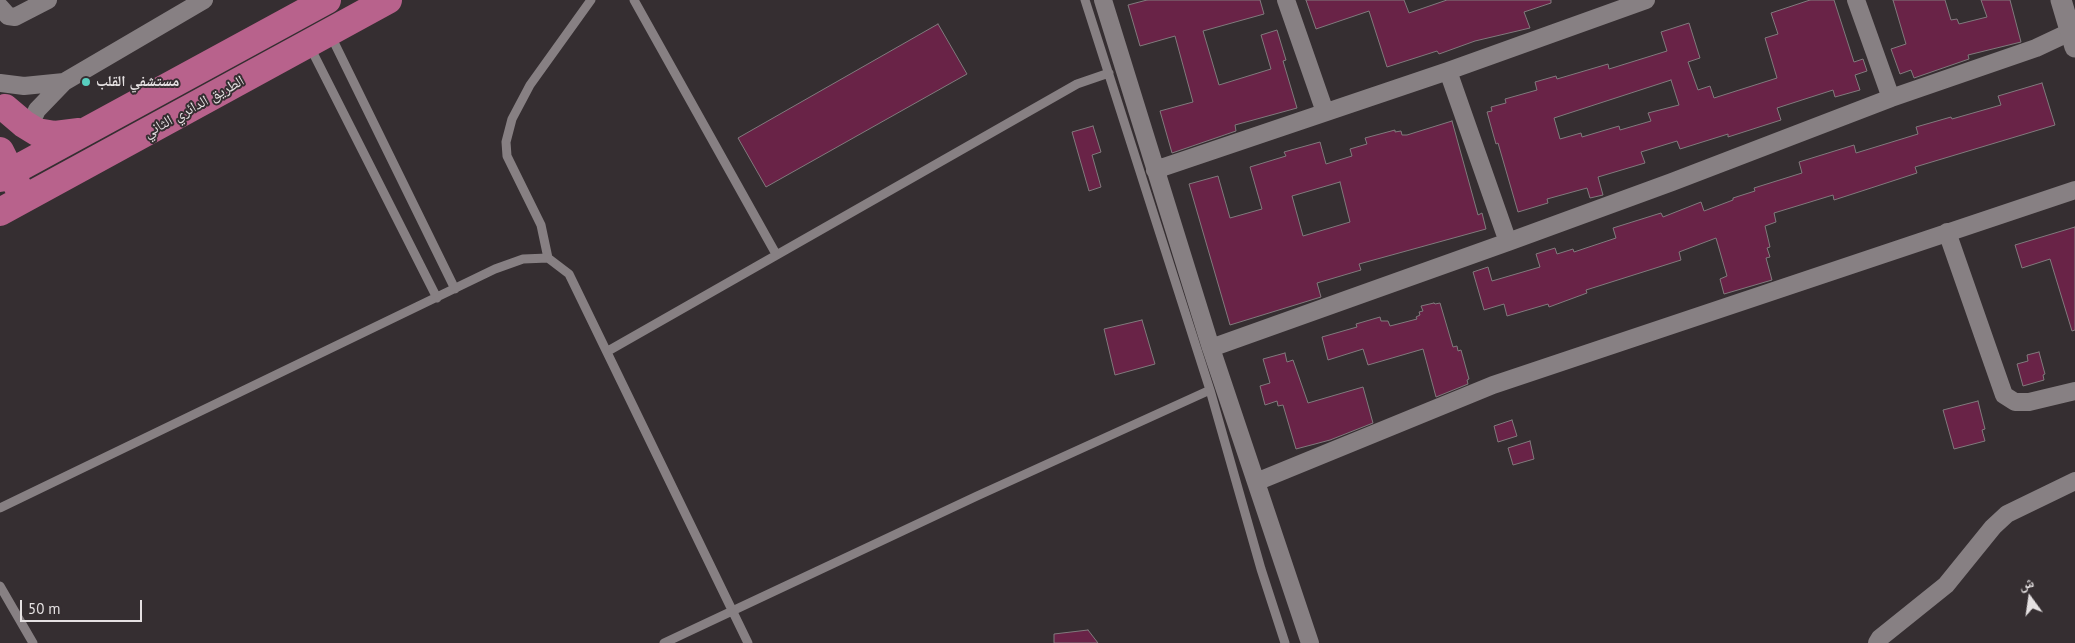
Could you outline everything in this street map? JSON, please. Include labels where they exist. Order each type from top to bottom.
[{"type":"highway","name":"الطريق الدائري الثاني","points":[[11,165],[97,126],[327,0]]},
{"type":"highway","name":"الطريق الدائري الثاني","points":[[0,212],[388,0]]},
{"type":"highway","points":[[2,96],[29,127],[37,132],[55,135],[73,134],[97,126]]},
{"type":"highway","points":[[2,96],[11,165],[25,199]]},
{"type":"highway","points":[[11,165],[51,184]]},
{"type":"street","points":[[0,7],[8,16],[16,17],[48,0]]},
{"type":"street","points":[[29,127],[37,110],[64,82],[204,0]]},
{"type":"street","points":[[1103,0],[1211,348],[1310,643]]},
{"type":"street","points":[[1286,0],[1324,112]]},
{"type":"street","points":[[1155,170],[1448,71],[1646,0]]},
{"type":"street","points":[[1856,0],[1891,98]]},
{"type":"street","points":[[1211,348],[1672,182],[1891,98],[2036,48],[2072,39],[2062,0]]},
{"type":"street","points":[[1448,71],[1508,242]]},
{"type":"street","points":[[2,96],[24,86],[64,82]]},
{"type":"street","points":[[1256,482],[1493,385],[2075,190]]},
{"type":"street","points":[[1947,232],[2004,395],[2014,402],[2029,402],[2075,391]]},
{"type":"street","points":[[1877,643],[1880,638],[1946,586],[1993,527],[2008,514],[2075,481]]},
{"type":"lane","points":[[548,258],[541,225],[507,156],[506,142],[512,118],[530,85],[591,0]]},
{"type":"lane","points":[[634,0],[776,254]]},
{"type":"lane","points":[[1084,0],[1210,390],[1261,569],[1285,643]]},
{"type":"lane","points":[[319,38],[455,289]]},
{"type":"lane","points":[[319,38],[437,298]]},
{"type":"lane","points":[[608,352],[776,254],[1077,84],[1109,73]]},
{"type":"lane","points":[[0,508],[495,269],[523,258],[548,258],[569,274],[748,643]]},
{"type":"lane","points":[[664,643],[1210,390]]},
{"type":"lane","points":[[0,586],[33,643]]},
{"type":"building","points":[[1147,0],[1260,0],[1264,14],[1203,31],[1219,85],[1271,69],[1261,35],[1277,30],[1286,60],[1283,61],[1297,108],[1235,125],[1236,131],[1172,153],[1160,111],[1193,102],[1175,36],[1140,46],[1128,5]]},
{"type":"building","points":[[1306,0],[1404,0],[1409,13],[1447,0],[1551,0],[1551,3],[1524,12],[1530,28],[1475,41],[1439,54],[1437,51],[1387,67],[1369,11],[1316,29]]},
{"type":"building","points":[[1810,0],[1834,0],[1854,62],[1863,59],[1867,71],[1855,75],[1860,90],[1835,97],[1833,90],[1777,108],[1781,120],[1728,137],[1728,134],[1680,149],[1677,141],[1641,152],[1645,163],[1598,177],[1603,195],[1590,198],[1587,188],[1547,199],[1548,203],[1518,212],[1487,112],[1492,111],[1491,107],[1506,103],[1505,99],[1537,90],[1535,82],[1556,76],[1557,79],[1608,64],[1609,69],[1667,51],[1661,32],[1689,23],[1700,58],[1688,62],[1698,90],[1710,86],[1714,98],[1777,78],[1765,38],[1778,34],[1771,13]],"holes":[[[1671,80],[1679,105],[1648,113],[1651,121],[1620,130],[1619,126],[1582,137],[1581,133],[1560,139],[1554,118]]]},
{"type":"building","points":[[1893,0],[1945,0],[1951,20],[1957,19],[1959,24],[1987,17],[1981,0],[2010,0],[2021,42],[1968,55],[1969,59],[1914,78],[1911,70],[1900,74],[1891,49],[1906,44]]},
{"type":"building","points":[[938,24],[967,74],[766,187],[738,138]]},
{"type":"building","points":[[2042,83],[2055,125],[1915,167],[1917,173],[1834,200],[1833,195],[1774,213],[1776,222],[1765,226],[1770,247],[1767,248],[1770,257],[1766,258],[1772,280],[1724,294],[1720,279],[1727,276],[1716,238],[1679,252],[1681,260],[1586,290],[1587,293],[1549,307],[1548,304],[1507,316],[1504,304],[1484,310],[1473,272],[1488,267],[1492,281],[1540,267],[1536,254],[1555,248],[1557,254],[1573,249],[1574,252],[1616,238],[1613,228],[1661,213],[1663,217],[1701,202],[1704,211],[1733,200],[1733,198],[1755,191],[1754,188],[1802,173],[1799,162],[1854,145],[1856,153],[1918,134],[1916,127],[2001,105],[1998,96]]},
{"type":"building","points":[[1452,121],[1478,215],[1482,213],[1486,229],[1359,264],[1361,270],[1317,283],[1321,297],[1230,325],[1189,184],[1218,176],[1230,218],[1262,209],[1250,167],[1286,156],[1284,152],[1320,142],[1326,164],[1352,156],[1350,149],[1367,144],[1365,138],[1395,130],[1395,132],[1401,131],[1402,135]],"holes":[[[1340,182],[1350,222],[1303,236],[1292,196]]]},
{"type":"building","points":[[1093,126],[1101,152],[1092,155],[1101,187],[1089,191],[1072,132]]},
{"type":"building","points":[[2075,227],[2075,330],[2072,331],[2050,259],[2022,268],[2015,245]]},
{"type":"building","points":[[1440,303],[1453,347],[1457,346],[1458,351],[1461,350],[1469,379],[1467,380],[1468,384],[1436,397],[1423,349],[1368,365],[1363,349],[1328,360],[1322,337],[1357,327],[1356,324],[1380,317],[1381,321],[1388,321],[1390,326],[1417,319],[1416,317],[1420,315],[1419,312],[1423,311],[1421,306]]},
{"type":"building","points":[[1142,320],[1155,364],[1115,375],[1104,329]]},
{"type":"building","points":[[2039,352],[2045,374],[2043,375],[2044,380],[2023,386],[2017,364],[2028,361],[2027,355]]},
{"type":"building","points":[[1285,353],[1287,362],[1293,360],[1308,403],[1363,387],[1373,423],[1330,440],[1296,449],[1283,405],[1278,406],[1277,401],[1265,405],[1260,386],[1270,383],[1263,359]]},
{"type":"building","points":[[1978,401],[1985,429],[1982,430],[1985,441],[1954,449],[1943,410]]},
{"type":"building","points":[[1512,420],[1517,436],[1498,442],[1494,426]]},
{"type":"building","points":[[1530,441],[1534,459],[1513,465],[1508,448]]},
{"type":"building","points":[[1088,630],[1098,643],[1054,643],[1054,634]]},
{"type":"place","name":"مستشفي القلب","points":[[86,82]]}]
